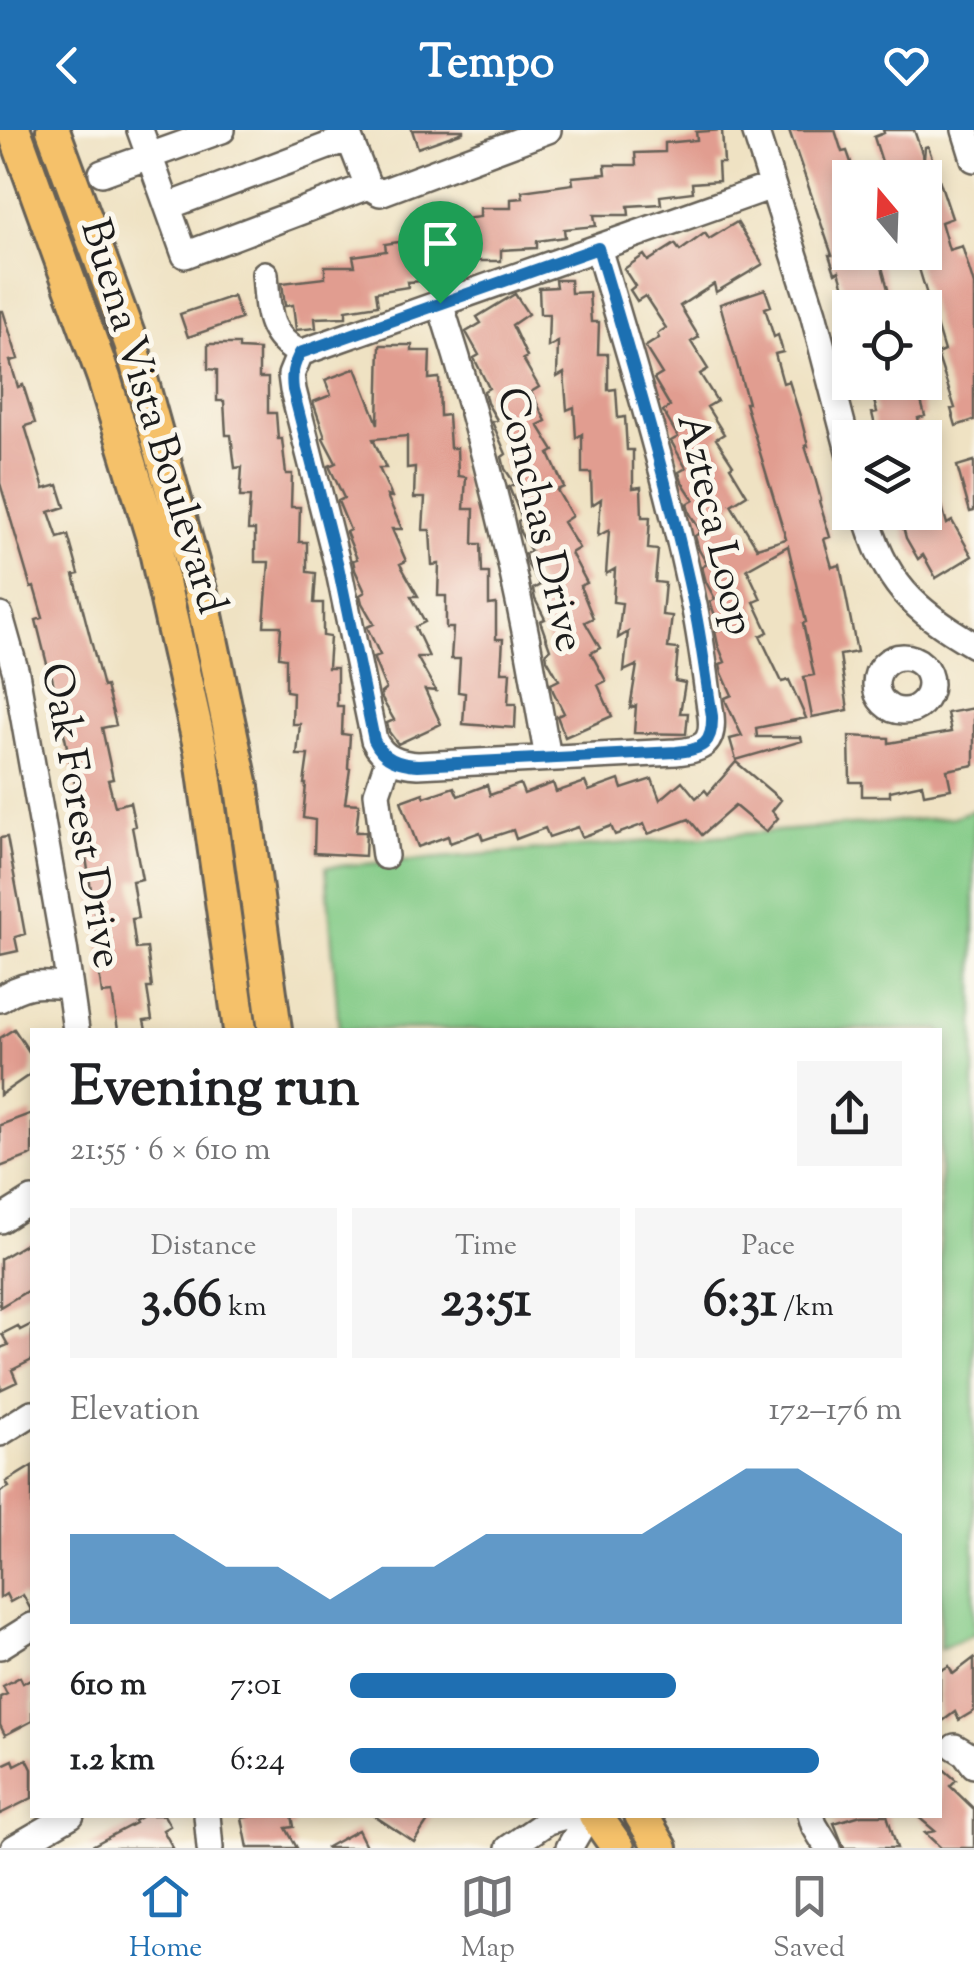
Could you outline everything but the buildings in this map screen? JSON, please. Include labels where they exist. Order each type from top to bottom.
[{"type":"main road","name":"Buena Vista Boulevard","points":[[14,130],[104,378],[153,538],[201,751],[240,1028]]},
{"type":"main road","name":"Buena Vista Boulevard","points":[[53,130],[131,342],[203,600],[242,788],[275,1028]]},
{"type":"main road","points":[[593,1818],[618,1848]]},
{"type":"main road","points":[[642,1818],[661,1848]]},
{"type":"street","points":[[140,130],[185,255],[368,186]]},
{"type":"street","points":[[102,173],[222,130]]},
{"type":"street","points":[[169,206],[348,134],[368,186],[380,193],[548,130]]},
{"type":"street","points":[[755,130],[813,313],[841,420]]},
{"type":"street","points":[[965,130],[974,159]]},
{"type":"street","points":[[264,274],[275,332],[300,353],[772,186]]},
{"type":"street","name":"Azteca Loop","points":[[389,758],[418,765],[690,751],[702,747],[709,739],[712,730],[695,613],[673,514],[598,248]]},
{"type":"street","name":"Conchas Drive","points":[[440,303],[478,428],[526,636],[548,757]]},
{"type":"street","points":[[300,353],[292,375],[293,390],[338,566],[374,740],[378,750],[389,758],[377,793],[385,856]]},
{"type":"street","points":[[870,530],[888,573],[911,600],[940,626],[974,645]]},
{"type":"street","name":"Oak Forest Drive","points":[[1,623],[16,674],[76,1028]]},
{"type":"street","points":[[917,661],[940,626]]},
{"type":"street","points":[[0,999],[33,983],[70,986]]},
{"type":"street","points":[[0,1220],[30,1201]]},
{"type":"street","points":[[0,1433],[30,1415]]},
{"type":"street","points":[[0,1646],[30,1627]]},
{"type":"street","points":[[14,1848],[66,1818]]},
{"type":"street","points":[[207,1818],[210,1848]]},
{"type":"street","points":[[509,1848],[557,1818]]},
{"type":"street","points":[[569,1848],[589,1818]]},
{"type":"street","points":[[812,1818],[828,1848]]},
{"type":"green space","points":[[974,810],[974,1634],[942,1648],[942,1028],[339,1028],[326,867],[953,817]]},
{"type":"route","points":[[598,248],[654,438],[695,613],[712,716],[712,730],[702,747],[676,752],[418,765],[395,761],[378,750],[292,375],[300,353],[440,303],[598,248]]}]
